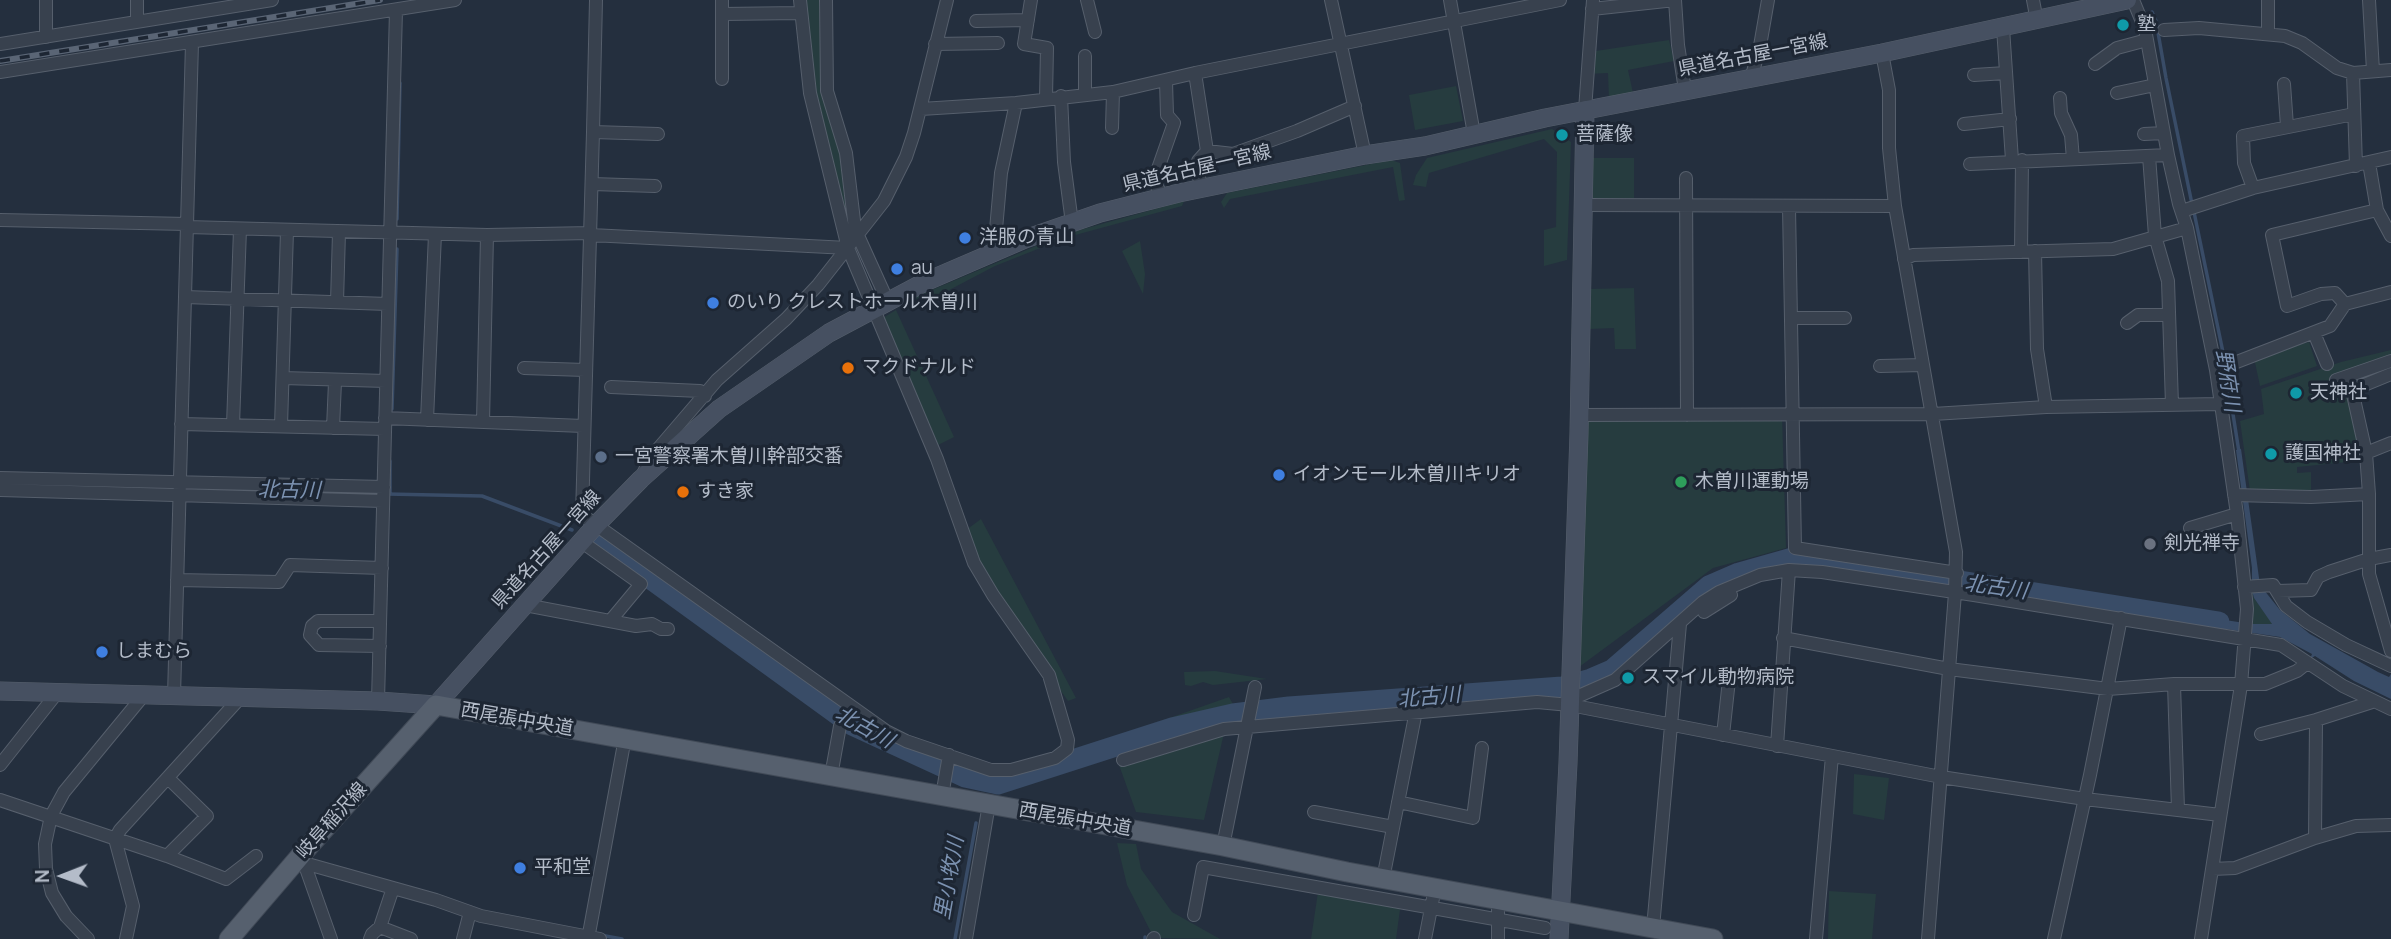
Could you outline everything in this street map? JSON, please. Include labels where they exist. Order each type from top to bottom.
[{"type":"main road","name":"県道名古屋一宮線","points":[[436,705],[596,525],[641,478],[719,409],[829,333],[925,282],[994,252],[1072,223],[1202,188],[1365,155],[1425,146],[1585,110],[2003,28],[2127,0]]},
{"type":"main road","points":[[1559,939],[1574,701],[1571,673],[1585,205],[1585,110]]},
{"type":"main road","points":[[0,691],[378,701],[436,705]]},
{"type":"main road","name":"西尾張中央道","points":[[436,705],[831,776],[943,789],[989,804],[1562,910],[1640,930],[1713,939]]},
{"type":"main road","name":"岐阜稲沢線","points":[[229,939],[303,859],[436,705]]},
{"type":"street","points":[[46,0],[47,37]]},
{"type":"street","points":[[137,0],[137,22]]},
{"type":"street","points":[[0,44],[272,0]]},
{"type":"street","points":[[0,72],[455,0]]},
{"type":"street","points":[[596,0],[582,515],[886,731],[948,758],[991,770],[1011,770],[1055,758],[1067,749],[1068,740],[1049,675],[974,563],[855,229],[846,153],[827,91],[827,0]]},
{"type":"street","points":[[722,0],[722,79]]},
{"type":"street","points":[[641,478],[652,456],[739,359],[786,319],[818,285],[884,201],[906,157],[921,109],[947,0]]},
{"type":"street","points":[[1031,0],[1024,44],[1047,48],[1046,98]]},
{"type":"street","points":[[1087,0],[1095,32]]},
{"type":"street","points":[[1331,0],[1365,155]]},
{"type":"street","points":[[1450,0],[1474,134]]},
{"type":"street","points":[[921,109],[1016,103],[1112,92],[1560,0]]},
{"type":"street","points":[[1585,110],[1592,4],[1675,0],[1685,90]]},
{"type":"street","points":[[1751,79],[1768,0]]},
{"type":"street","points":[[2032,0],[2037,21]]},
{"type":"street","points":[[2133,0],[2147,40],[2168,155],[2189,209],[2187,228],[2223,368],[2220,404],[2240,495],[2237,514],[2248,586],[2241,685],[2200,939]]},
{"type":"street","points":[[2268,0],[2268,34]]},
{"type":"street","points":[[2369,0],[2373,71]]},
{"type":"street","points":[[378,701],[396,10]]},
{"type":"street","points":[[723,14],[801,11],[827,18]]},
{"type":"street","points":[[801,11],[810,93],[848,248],[881,306]]},
{"type":"street","points":[[976,22],[1028,20]]},
{"type":"street","points":[[2003,28],[2010,119],[2017,160],[2021,251]]},
{"type":"street","points":[[2164,30],[2199,28],[2285,36],[2302,43],[2337,68],[2353,73],[2391,70]]},
{"type":"street","points":[[2095,64],[2117,48],[2147,40]]},
{"type":"street","points":[[174,696],[192,43]]},
{"type":"street","points":[[935,44],[998,43]]},
{"type":"street","points":[[1882,52],[1889,90],[1889,148],[1895,206],[1956,552],[1956,583],[1928,939]]},
{"type":"street","points":[[1085,56],[1085,95]]},
{"type":"street","points":[[1195,73],[1207,151]]},
{"type":"street","points":[[1974,75],[2006,73]]},
{"type":"street","points":[[2353,73],[2354,114],[2363,164],[2377,210],[2391,236]]},
{"type":"street","points":[[1162,197],[1154,180],[1174,123],[1167,115],[1167,80]]},
{"type":"street","points":[[2284,84],[2287,126]]},
{"type":"street","points":[[2117,93],[2155,85]]},
{"type":"street","points":[[810,93],[827,91]]},
{"type":"street","points":[[1112,92],[1112,128]]},
{"type":"street","points":[[1061,96],[1064,162],[1072,223]]},
{"type":"street","points":[[2060,99],[2061,113],[2071,135],[2073,159]]},
{"type":"street","points":[[994,252],[1001,173],[1016,103]]},
{"type":"street","points":[[1207,151],[1233,154],[1355,106]]},
{"type":"street","points":[[2253,188],[2244,163],[2243,136],[2354,114]]},
{"type":"street","points":[[1964,124],[2010,119]]},
{"type":"street","points":[[593,132],[658,134]]},
{"type":"street","points":[[2144,134],[2164,133]]},
{"type":"street","points":[[1202,188],[1198,161],[1207,151]]},
{"type":"street","points":[[1970,164],[2168,155]]},
{"type":"street","points":[[2149,156],[2155,236],[2168,281],[2172,405]]},
{"type":"street","points":[[2189,209],[2253,188],[2391,157]]},
{"type":"street","points":[[1686,178],[1687,415]]},
{"type":"street","points":[[592,184],[654,186]]},
{"type":"street","points":[[1585,205],[1895,206]]},
{"type":"street","points":[[1789,207],[1796,548],[2121,618],[2246,632],[2281,645],[2372,702],[2391,709]]},
{"type":"street","points":[[2345,304],[2335,293],[2321,294],[2287,306],[2272,235],[2377,210]]},
{"type":"street","points":[[0,220],[187,225],[287,231],[591,234],[848,248]]},
{"type":"street","points":[[1904,259],[1913,255],[2113,249],[2187,228]]},
{"type":"street","points":[[233,425],[240,229]]},
{"type":"street","points":[[281,426],[287,301],[287,231]]},
{"type":"street","points":[[337,302],[339,232]]},
{"type":"street","points":[[427,420],[435,234]]},
{"type":"street","points":[[483,422],[486,235]]},
{"type":"street","points":[[2035,251],[2037,349],[2046,407]]},
{"type":"street","points":[[2223,368],[2330,326],[2345,304],[2391,292]]},
{"type":"street","points":[[185,297],[388,304]]},
{"type":"street","points":[[2127,323],[2138,315],[2169,315]]},
{"type":"street","points":[[1790,318],[1845,318]]},
{"type":"street","points":[[2314,333],[2328,364]]},
{"type":"street","points":[[2336,380],[2391,361]]},
{"type":"street","points":[[1880,366],[1923,365]]},
{"type":"street","points":[[524,368],[585,370]]},
{"type":"street","points":[[2391,374],[2352,390],[2366,453],[2369,574],[2391,651]]},
{"type":"street","points":[[283,378],[386,382]]},
{"type":"street","points":[[333,428],[335,382]]},
{"type":"street","points":[[611,387],[700,391],[705,396]]},
{"type":"street","points":[[1579,415],[1933,414],[2046,407],[2220,404]]},
{"type":"street","points":[[181,424],[333,428],[427,420],[583,426]]},
{"type":"street","points":[[2366,453],[2391,443]]},
{"type":"street","points":[[0,478],[180,489]]},
{"type":"street","points":[[0,490],[180,489],[383,494]]},
{"type":"street","points":[[2240,495],[2311,497],[2369,494]]},
{"type":"street","points":[[2190,528],[2237,514]]},
{"type":"street","points":[[582,542],[641,583],[611,620]]},
{"type":"street","points":[[2248,586],[2311,590],[2319,577],[2369,559],[2391,555]]},
{"type":"street","points":[[177,580],[279,582],[290,565],[382,568]]},
{"type":"street","points":[[1574,701],[1615,680],[1703,602],[1719,592],[1760,575],[1822,572],[1956,583]]},
{"type":"street","points":[[1704,612],[1751,586],[1788,575]]},
{"type":"street","points":[[1777,746],[1788,575]]},
{"type":"street","points":[[2272,588],[2286,606],[2307,622],[2346,645],[2391,666]]},
{"type":"street","points":[[524,605],[636,626],[653,624],[661,629],[668,629]]},
{"type":"street","points":[[2053,939],[2085,800],[2121,618]]},
{"type":"street","points":[[380,621],[318,621],[312,626],[310,635],[319,645],[380,646]]},
{"type":"street","points":[[1640,930],[1671,724],[1680,624]]},
{"type":"street","points":[[1783,638],[1949,669],[2108,689],[2174,684],[2265,684],[2297,671],[2307,663]]},
{"type":"street","points":[[1723,735],[1729,680]]},
{"type":"street","points":[[2174,684],[2178,810]]},
{"type":"street","points":[[1223,846],[1255,687]]},
{"type":"street","points":[[0,765],[57,693]]},
{"type":"street","points":[[88,939],[66,916],[52,893],[46,869],[45,844],[51,816],[64,792],[143,696]]},
{"type":"street","points":[[125,939],[133,906],[115,839],[120,830],[240,698]]},
{"type":"street","points":[[1123,760],[1247,724],[1574,701],[1723,735],[1941,777],[2085,800],[2220,815]]},
{"type":"street","points":[[2261,734],[2372,702]]},
{"type":"street","points":[[1383,879],[1416,711]]},
{"type":"street","points":[[2315,838],[2316,720]]},
{"type":"street","points":[[831,776],[840,726]]},
{"type":"street","points":[[303,859],[470,912],[592,938],[625,738]]},
{"type":"street","points":[[1398,802],[1473,818],[1482,748]]},
{"type":"street","points":[[1816,939],[1832,757]]},
{"type":"street","points":[[943,789],[948,758]]},
{"type":"street","points":[[167,856],[207,816],[168,778]]},
{"type":"street","points":[[0,800],[167,856],[226,879],[256,856]]},
{"type":"street","points":[[966,939],[989,804]]},
{"type":"street","points":[[1314,812],[1393,827]]},
{"type":"street","points":[[2212,869],[2235,868],[2315,838],[2356,826],[2391,825]]},
{"type":"street","points":[[303,859],[331,939]]},
{"type":"street","points":[[1194,915],[1203,867],[1545,928]]},
{"type":"street","points":[[1344,892],[1347,872]]},
{"type":"street","points":[[370,939],[380,927],[393,888]]},
{"type":"street","points":[[1424,939],[1435,888]]},
{"type":"street","points":[[1497,939],[1499,899]]},
{"type":"street","points":[[463,939],[470,912]]},
{"type":"street","points":[[522,939],[524,925]]},
{"type":"street","points":[[380,927],[411,939]]},
{"type":"green space","points":[[800,0],[826,0],[827,91],[855,229],[848,248],[828,175]]},
{"type":"green space","points":[[1669,40],[1674,61],[1628,70],[1633,93],[1609,100],[1608,73],[1588,74],[1589,52]]},
{"type":"green space","points":[[1456,86],[1463,121],[1415,130],[1409,95]]},
{"type":"green space","points":[[1552,129],[1571,142],[1567,260],[1544,266],[1544,230],[1556,227],[1557,152],[1544,139],[1429,173],[1426,187],[1413,185],[1427,158]]},
{"type":"green space","points":[[1592,158],[1634,158],[1634,198],[1591,198]]},
{"type":"green space","points":[[1391,160],[1400,163],[1405,200],[1399,201],[1393,167],[1230,199],[1224,208],[1221,202],[1227,193]]},
{"type":"green space","points":[[1184,201],[1182,206],[1068,237],[995,266],[905,310],[901,303],[1062,235]]},
{"type":"green space","points":[[1140,241],[1145,274],[1143,294],[1122,251]]},
{"type":"green space","points":[[1634,288],[1636,349],[1615,349],[1614,328],[1590,329],[1589,289]]},
{"type":"green space","points":[[896,310],[954,437],[936,446],[878,321]]},
{"type":"green space","points":[[2309,342],[2317,366],[2260,386],[2254,358]]},
{"type":"green space","points":[[2391,350],[2391,374],[2352,390],[2367,460],[2297,467],[2297,473],[2311,472],[2311,491],[2250,491],[2240,421],[2264,414],[2261,389],[2341,362]]},
{"type":"green space","name":"木曽川運動場","points":[[1579,415],[1782,415],[1786,548],[1713,568],[1571,673]]},
{"type":"green space","points":[[981,519],[1076,698],[1068,701],[993,595],[962,533]]},
{"type":"green space","points":[[2248,591],[2252,591],[2272,623],[2270,626],[2251,624]]},
{"type":"green space","points":[[1215,671],[1267,679],[1185,685],[1184,672]]},
{"type":"green space","points":[[1229,697],[1234,706],[1127,738],[1124,734]]},
{"type":"green space","points":[[1224,733],[1204,820],[1136,812],[1119,765]]},
{"type":"green space","points":[[1854,774],[1889,778],[1884,820],[1853,814]]},
{"type":"green space","points":[[1117,843],[1136,844],[1141,869],[1172,912],[1220,939],[1154,938],[1127,885]]},
{"type":"green space","points":[[1829,891],[1876,894],[1872,939],[1828,939]]},
{"type":"green space","points":[[1318,892],[1401,902],[1396,939],[1311,939]]},
{"type":"water","points":[[2241,449],[2260,585],[2280,610],[2310,634],[2378,672],[2389,677],[2391,674],[2391,699],[2354,681],[2315,656],[2310,659],[2312,654],[2280,637],[2192,624],[2193,615],[2251,624],[2272,624],[2252,591],[2252,568],[2236,450]]},
{"type":"waterway","name":"野府川","points":[[2152,12],[2192,204]]},
{"type":"waterway","points":[[397,219],[400,83]]},
{"type":"waterway","name":"野府川","points":[[2194,212],[2225,362]]},
{"type":"waterway","points":[[392,409],[397,249]]},
{"type":"waterway","name":"野府川","points":[[2226,370],[2239,452]]},
{"type":"waterway","points":[[390,461],[390,494]]},
{"type":"waterway","name":"北古川","points":[[83,486],[176,488]]},
{"type":"waterway","name":"北古川","points":[[184,489],[334,492]]},
{"type":"waterway","name":"北古川","points":[[387,494],[482,496],[572,530]]},
{"type":"waterway","name":"北古川","points":[[597,543],[615,553],[852,725],[965,777],[998,784],[1172,728],[1233,714],[1289,707],[1562,687],[1591,679],[1612,670],[1709,586],[1739,573],[1792,558],[1821,559],[2219,622]]},
{"type":"waterway","name":"里小牧川","points":[[955,939],[976,823]]},
{"type":"waterway","points":[[600,935],[622,939]]},
{"type":"railway","points":[[0,61],[380,0]]},
{"type":"place","name":"塾","points":[[2123,25]]},
{"type":"place","name":"菩薩像","points":[[1562,135]]},
{"type":"place","name":"洋服の青山","points":[[965,238]]},
{"type":"place","name":"au","points":[[897,269]]},
{"type":"place","name":"のいり クレストホール木曽川","points":[[713,303]]},
{"type":"place","name":"マクドナルド","points":[[848,368]]},
{"type":"place","name":"天神社","points":[[2296,393]]},
{"type":"place","name":"護国神社","points":[[2271,454]]},
{"type":"place","name":"一宮警察署木曽川幹部交番","points":[[601,457]]},
{"type":"place","name":"イオンモール木曽川キリオ","points":[[1279,475]]},
{"type":"place","name":"木曽川運動場","points":[[1681,482]]},
{"type":"place","name":"すき家","points":[[683,492]]},
{"type":"place","name":"剣光禅寺","points":[[2150,544]]},
{"type":"place","name":"しまむら","points":[[102,652]]},
{"type":"place","name":"スマイル動物病院","points":[[1628,678]]},
{"type":"place","name":"平和堂","points":[[520,868]]}]
